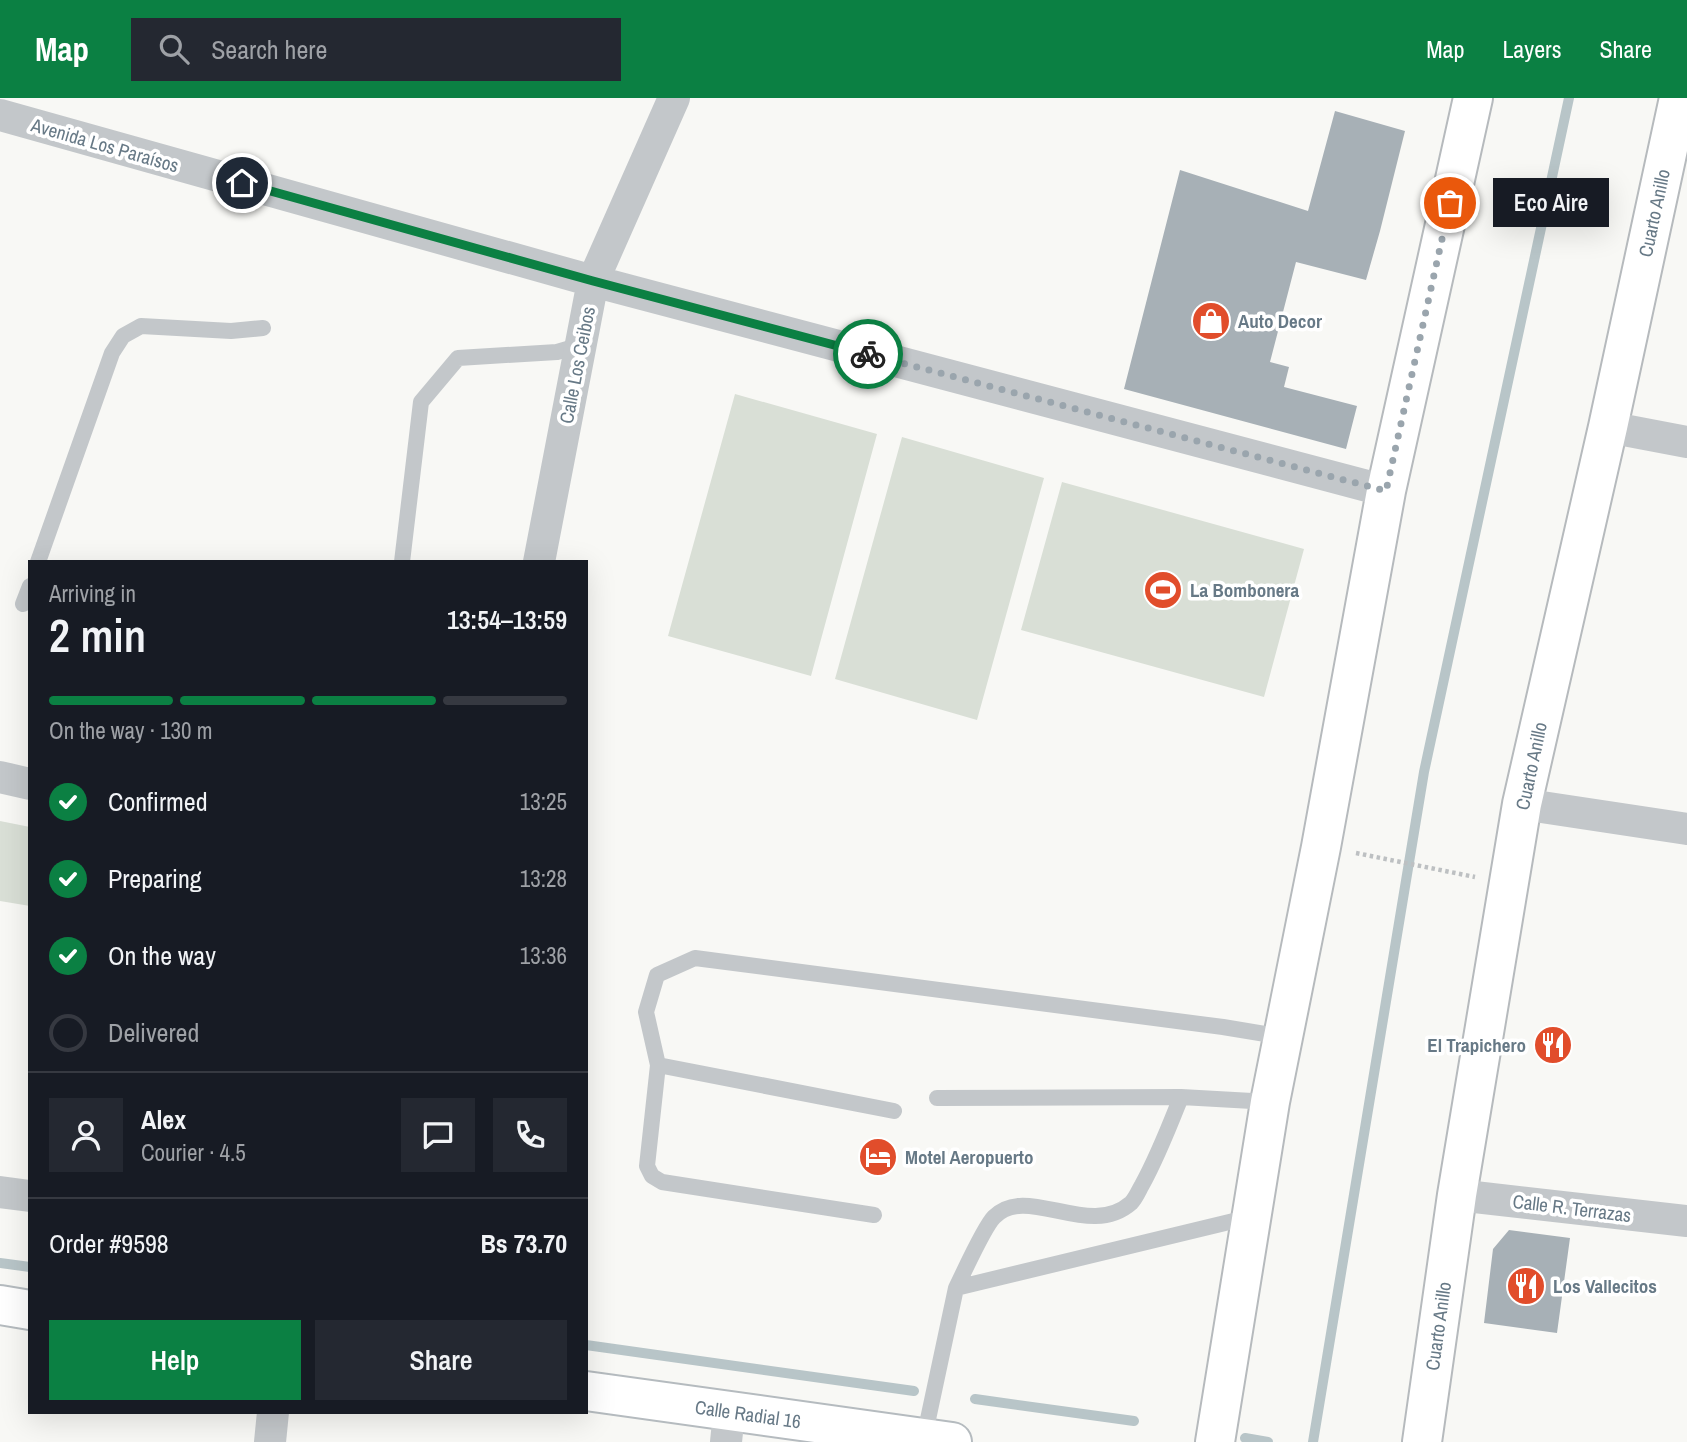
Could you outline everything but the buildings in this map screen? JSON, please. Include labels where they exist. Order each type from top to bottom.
[{"type":"main road","points":[[1215,1442],[1270,1102],[1321,847],[1386,491],[1472,98]]},
{"type":"main road","name":"Cuarto Anillo","points":[[1422,1442],[1457,1195],[1522,804],[1608,427],[1679,98]]},
{"type":"main road","points":[[0,1305],[28,1310]]},
{"type":"main road","name":"Calle Radial 16","points":[[588,1392],[727,1427],[938,1440]]},
{"type":"street","points":[[0,115],[6,98]]},
{"type":"street","name":"Calle Los Ceibos","points":[[539,560],[593,281],[674,98]]},
{"type":"street","name":"Avenida Los Paraísos","points":[[0,115],[593,281],[1386,491]]},
{"type":"street","points":[[1608,427],[1687,442]]},
{"type":"street","points":[[0,777],[28,784]]},
{"type":"street","points":[[1522,804],[1687,829]]},
{"type":"street","points":[[0,1192],[28,1196]]},
{"type":"street","name":"Calle R. Terrazas","points":[[1457,1195],[1687,1222]]},
{"type":"street","points":[[270,1442],[273,1414]]},
{"type":"lane","points":[[39,560],[113,353],[123,336],[141,326],[231,331],[262,328]]},
{"type":"lane","points":[[402,560],[421,402],[458,358],[557,352],[581,345]]},
{"type":"lane","points":[[23,604],[28,591]]},
{"type":"lane","points":[[874,1215],[663,1182],[652,1176],[647,1166],[658,1065],[646,1012],[657,975],[695,958],[1283,1037]]},
{"type":"lane","points":[[658,1065],[894,1111]]},
{"type":"lane","points":[[937,1098],[1181,1097],[1270,1102]]},
{"type":"lane","points":[[938,1440],[956,1288],[993,1217],[1006,1209],[1022,1205],[1096,1218],[1115,1212],[1132,1202],[1157,1160],[1181,1097]]},
{"type":"lane","points":[[956,1288],[1253,1216]]},
{"type":"path","points":[[1387,859],[1444,871]]},
{"type":"shaded area","points":[[735,394],[877,434],[811,676],[668,636]]},
{"type":"shaded area","points":[[902,437],[1044,478],[977,720],[835,679]]},
{"type":"shaded area","name":"La Bombonera","points":[[1062,482],[1304,549],[1264,697],[1021,630]]},
{"type":"shaded area","points":[[0,821],[28,827],[28,906],[0,901]]},
{"type":"waterway","points":[[1313,1442],[1424,772],[1569,98]]},
{"type":"waterway","points":[[0,1263],[28,1267]]},
{"type":"waterway","points":[[588,1345],[914,1391]]},
{"type":"waterway","points":[[975,1399],[1134,1421]]},
{"type":"waterway","points":[[1245,1438],[1268,1442]]},
{"type":"way so far","points":[[868,354],[1386,491],[1450,203]]},
{"type":"place","name":"Eco Aire","points":[[1450,203]]},
{"type":"place","name":"Auto Decor","points":[[1211,321]]},
{"type":"place","name":"La Bombonera","points":[[1163,590]]},
{"type":"place","name":"El Trapichero","points":[[1553,1045]]},
{"type":"place","name":"Motel Aeropuerto","points":[[878,1157]]},
{"type":"place","name":"Los Vallecitos","points":[[1526,1286]]},
{"type":"route","points":[[242,183],[868,354]]}]
